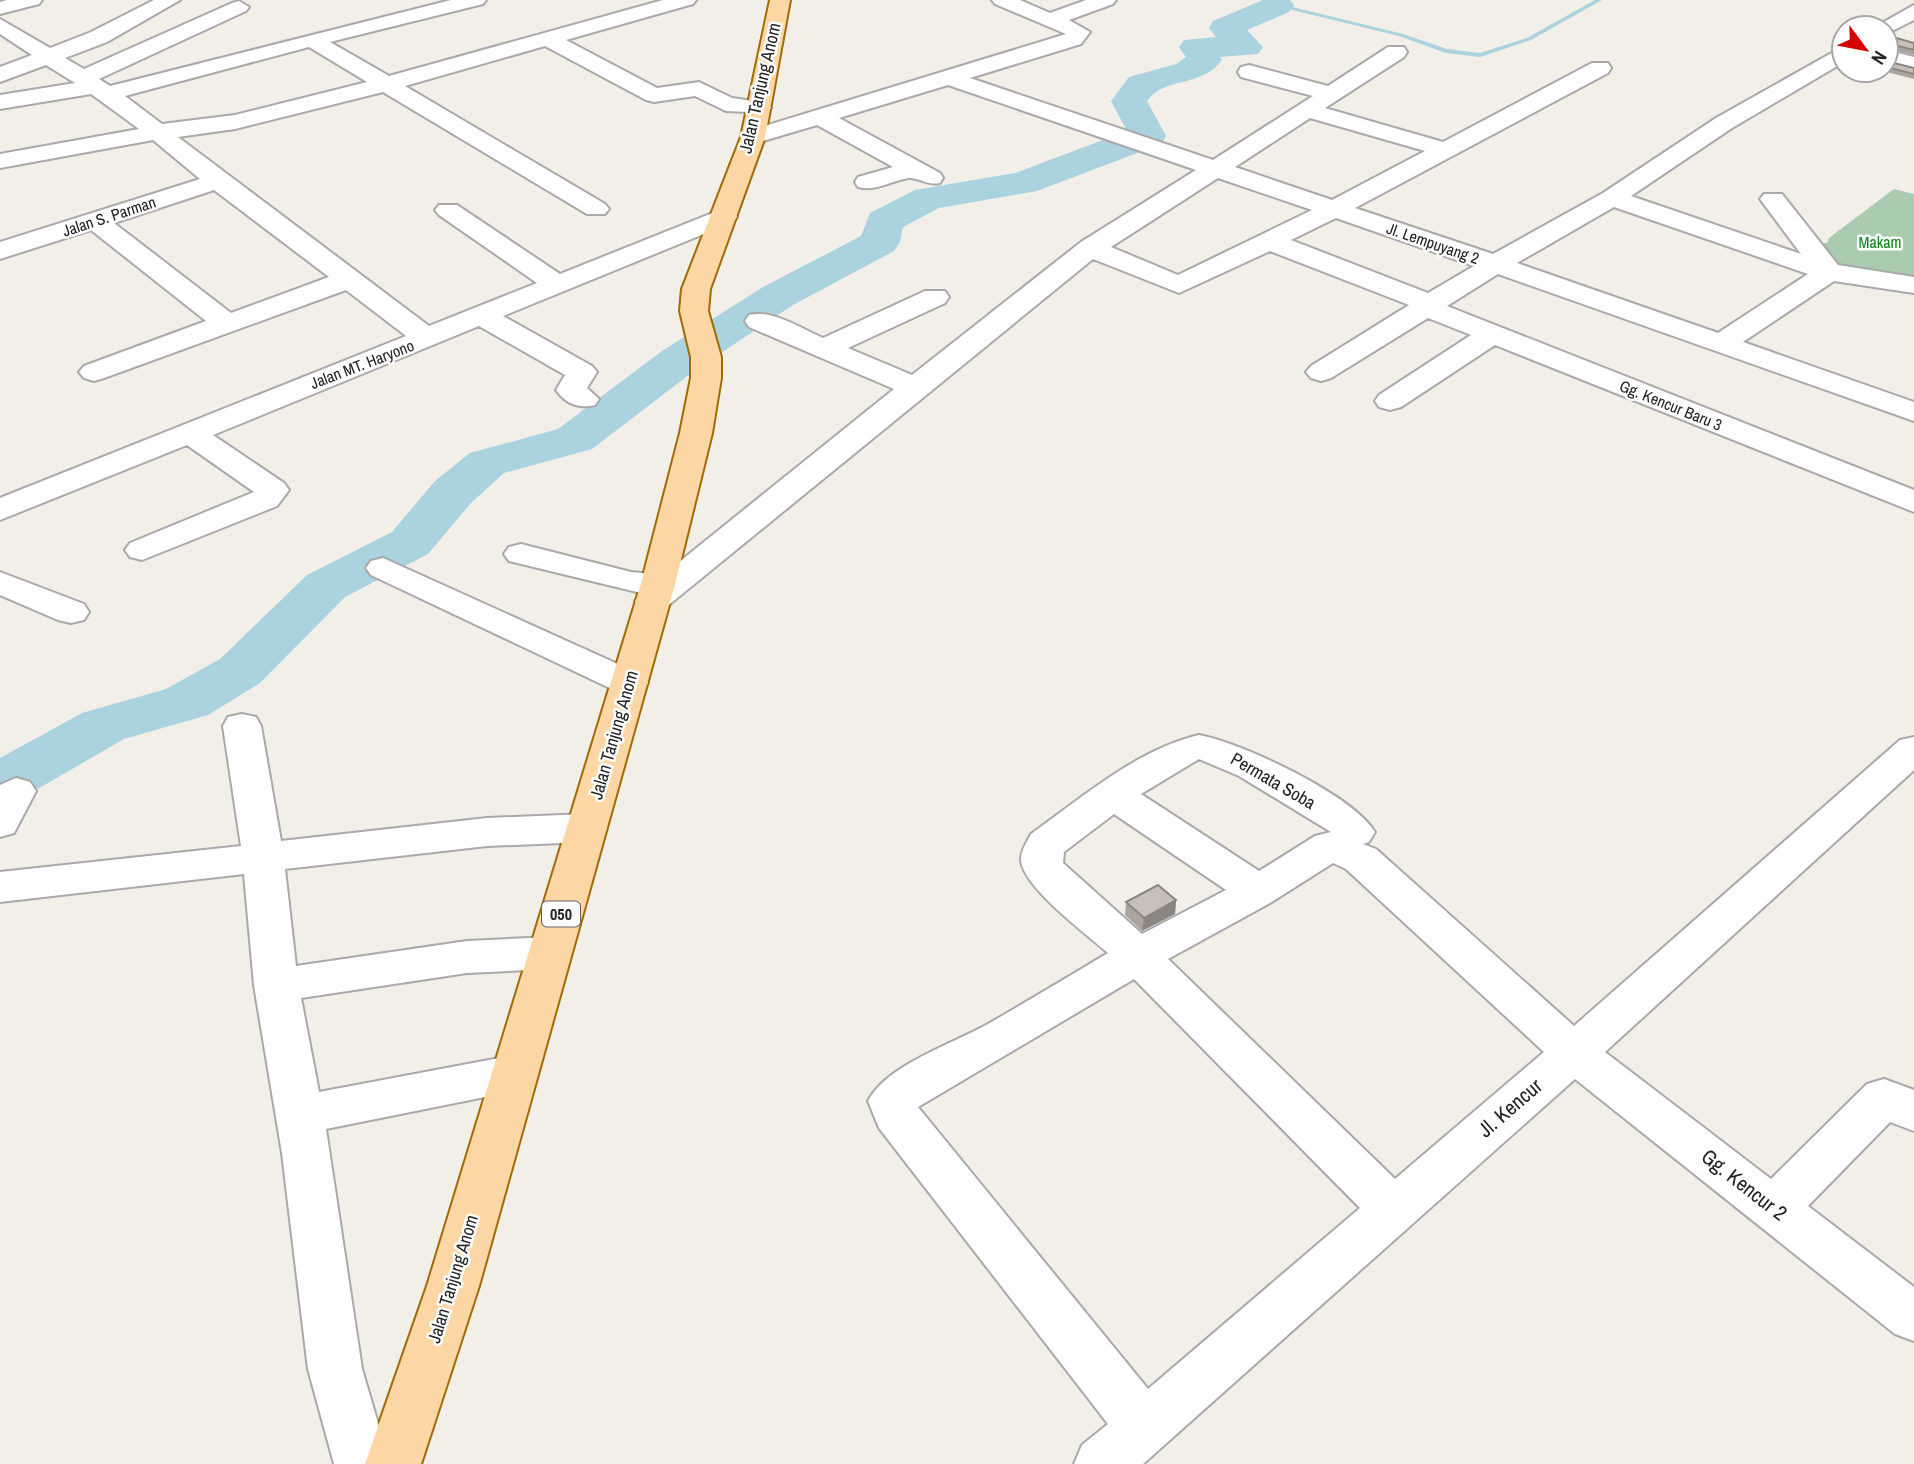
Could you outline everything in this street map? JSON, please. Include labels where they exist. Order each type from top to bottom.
[{"type":"main road","name":"Jalan Tanjung Anom","points":[[393,1464],[453,1286],[656,593],[696,433],[706,379],[704,348],[694,311],[696,289],[753,137],[780,0]]},
{"type":"street","points":[[0,8],[32,0]]},
{"type":"street","points":[[0,75],[99,37],[170,0]]},
{"type":"street","points":[[0,102],[95,86],[312,40],[476,0]]},
{"type":"street","points":[[617,0],[642,12]]},
{"type":"street","points":[[0,176],[166,139],[387,84],[686,0]]},
{"type":"street","points":[[753,137],[1073,39],[1079,32],[1002,0]]},
{"type":"street","points":[[1052,19],[1106,0]]},
{"type":"street","points":[[95,86],[183,35],[243,13]]},
{"type":"street","points":[[0,25],[95,86],[427,338]]},
{"type":"street","points":[[547,39],[654,96],[699,89],[726,104]]},
{"type":"street","points":[[312,40],[596,209]]},
{"type":"street","points":[[521,554],[631,582],[656,593],[1090,248],[1396,52]]},
{"type":"street","points":[[1321,372],[1495,264],[1612,198],[1729,120],[1830,60]]},
{"type":"street","points":[[1090,248],[1179,285],[1334,209],[1600,68]]},
{"type":"street","points":[[1250,72],[1332,94]]},
{"type":"street","name":"Jl. Lempuyang 2","points":[[950,78],[1495,264],[1914,412]]},
{"type":"street","points":[[681,114],[726,104],[759,108]]},
{"type":"street","points":[[1307,110],[1446,150]]},
{"type":"street","points":[[821,118],[922,174],[867,182]]},
{"type":"street","points":[[0,161],[166,139]]},
{"type":"street","name":"Jalan S. Parman","points":[[0,251],[218,181]]},
{"type":"street","points":[[1612,198],[1829,272],[1914,285]]},
{"type":"street","points":[[1773,199],[1829,272]]},
{"type":"street","points":[[448,210],[558,285]]},
{"type":"street","name":"Jalan MT. Haryono","points":[[0,510],[724,217]]},
{"type":"street","points":[[96,221],[226,323]]},
{"type":"street","name":"Gg. Kencur Baru 3","points":[[1269,241],[1492,334],[1914,502]]},
{"type":"street","points":[[1721,344],[1829,272]]},
{"type":"street","points":[[94,372],[350,279]]},
{"type":"street","points":[[823,349],[935,297]]},
{"type":"street","points":[[481,316],[582,372],[572,390],[584,399]]},
{"type":"street","points":[[759,321],[914,387]]},
{"type":"street","points":[[1390,401],[1492,334]]},
{"type":"street","points":[[142,550],[265,499],[273,490],[188,432]]},
{"type":"street","points":[[383,568],[629,683]]},
{"type":"street","points":[[0,582],[71,612]]},
{"type":"street","points":[[242,726],[263,856],[276,985],[299,1115],[335,1369],[362,1464]]},
{"type":"street","name":"Permata Soba","points":[[1138,957],[1042,867],[1041,855],[1046,844],[1181,750],[1196,747],[1213,749],[1346,823],[1355,832]]},
{"type":"street","name":"Jl. Kencur","points":[[1102,1464],[1574,1053],[1914,749]]},
{"type":"street","points":[[1115,796],[1245,882]]},
{"type":"street","points":[[0,887],[487,832],[587,828]]},
{"type":"street","name":"Gg. Kencur 2","points":[[1138,957],[1255,893],[1330,846],[1339,848],[1361,859],[1574,1053],[1914,1318]]},
{"type":"street","points":[[276,985],[467,957],[549,953]]},
{"type":"street","points":[[1144,1427],[896,1115],[892,1101],[909,1087],[1002,1037],[1138,957],[1393,1209]]},
{"type":"street","points":[[299,1115],[515,1073]]},
{"type":"street","points":[[1774,1209],[1884,1097],[1914,1112]]},
{"type":"green space","name":"Makam","points":[[1894,189],[1914,194],[1914,281],[1836,270],[1818,243],[1827,243],[1829,238]]},
{"type":"building","points":[[1900,39],[1914,43],[1914,50],[1900,46]]},
{"type":"building","points":[[1900,64],[1914,68],[1914,74],[1900,70]]},
{"type":"building","points":[[1158,885],[1176,900],[1144,918],[1126,902]]},
{"type":"waterway","points":[[1276,0],[1278,5],[1401,35],[1446,51],[1480,55],[1529,39],[1599,0]]},
{"type":"waterway","points":[[0,788],[7,780],[103,726],[187,702],[240,671],[326,586],[410,543],[453,492],[487,463],[575,439],[678,361],[778,296],[880,242],[884,221],[929,198],[1023,183],[1148,136],[1129,101],[1141,84],[1188,71],[1205,60],[1196,47],[1246,47],[1225,28],[1278,5]]}]
